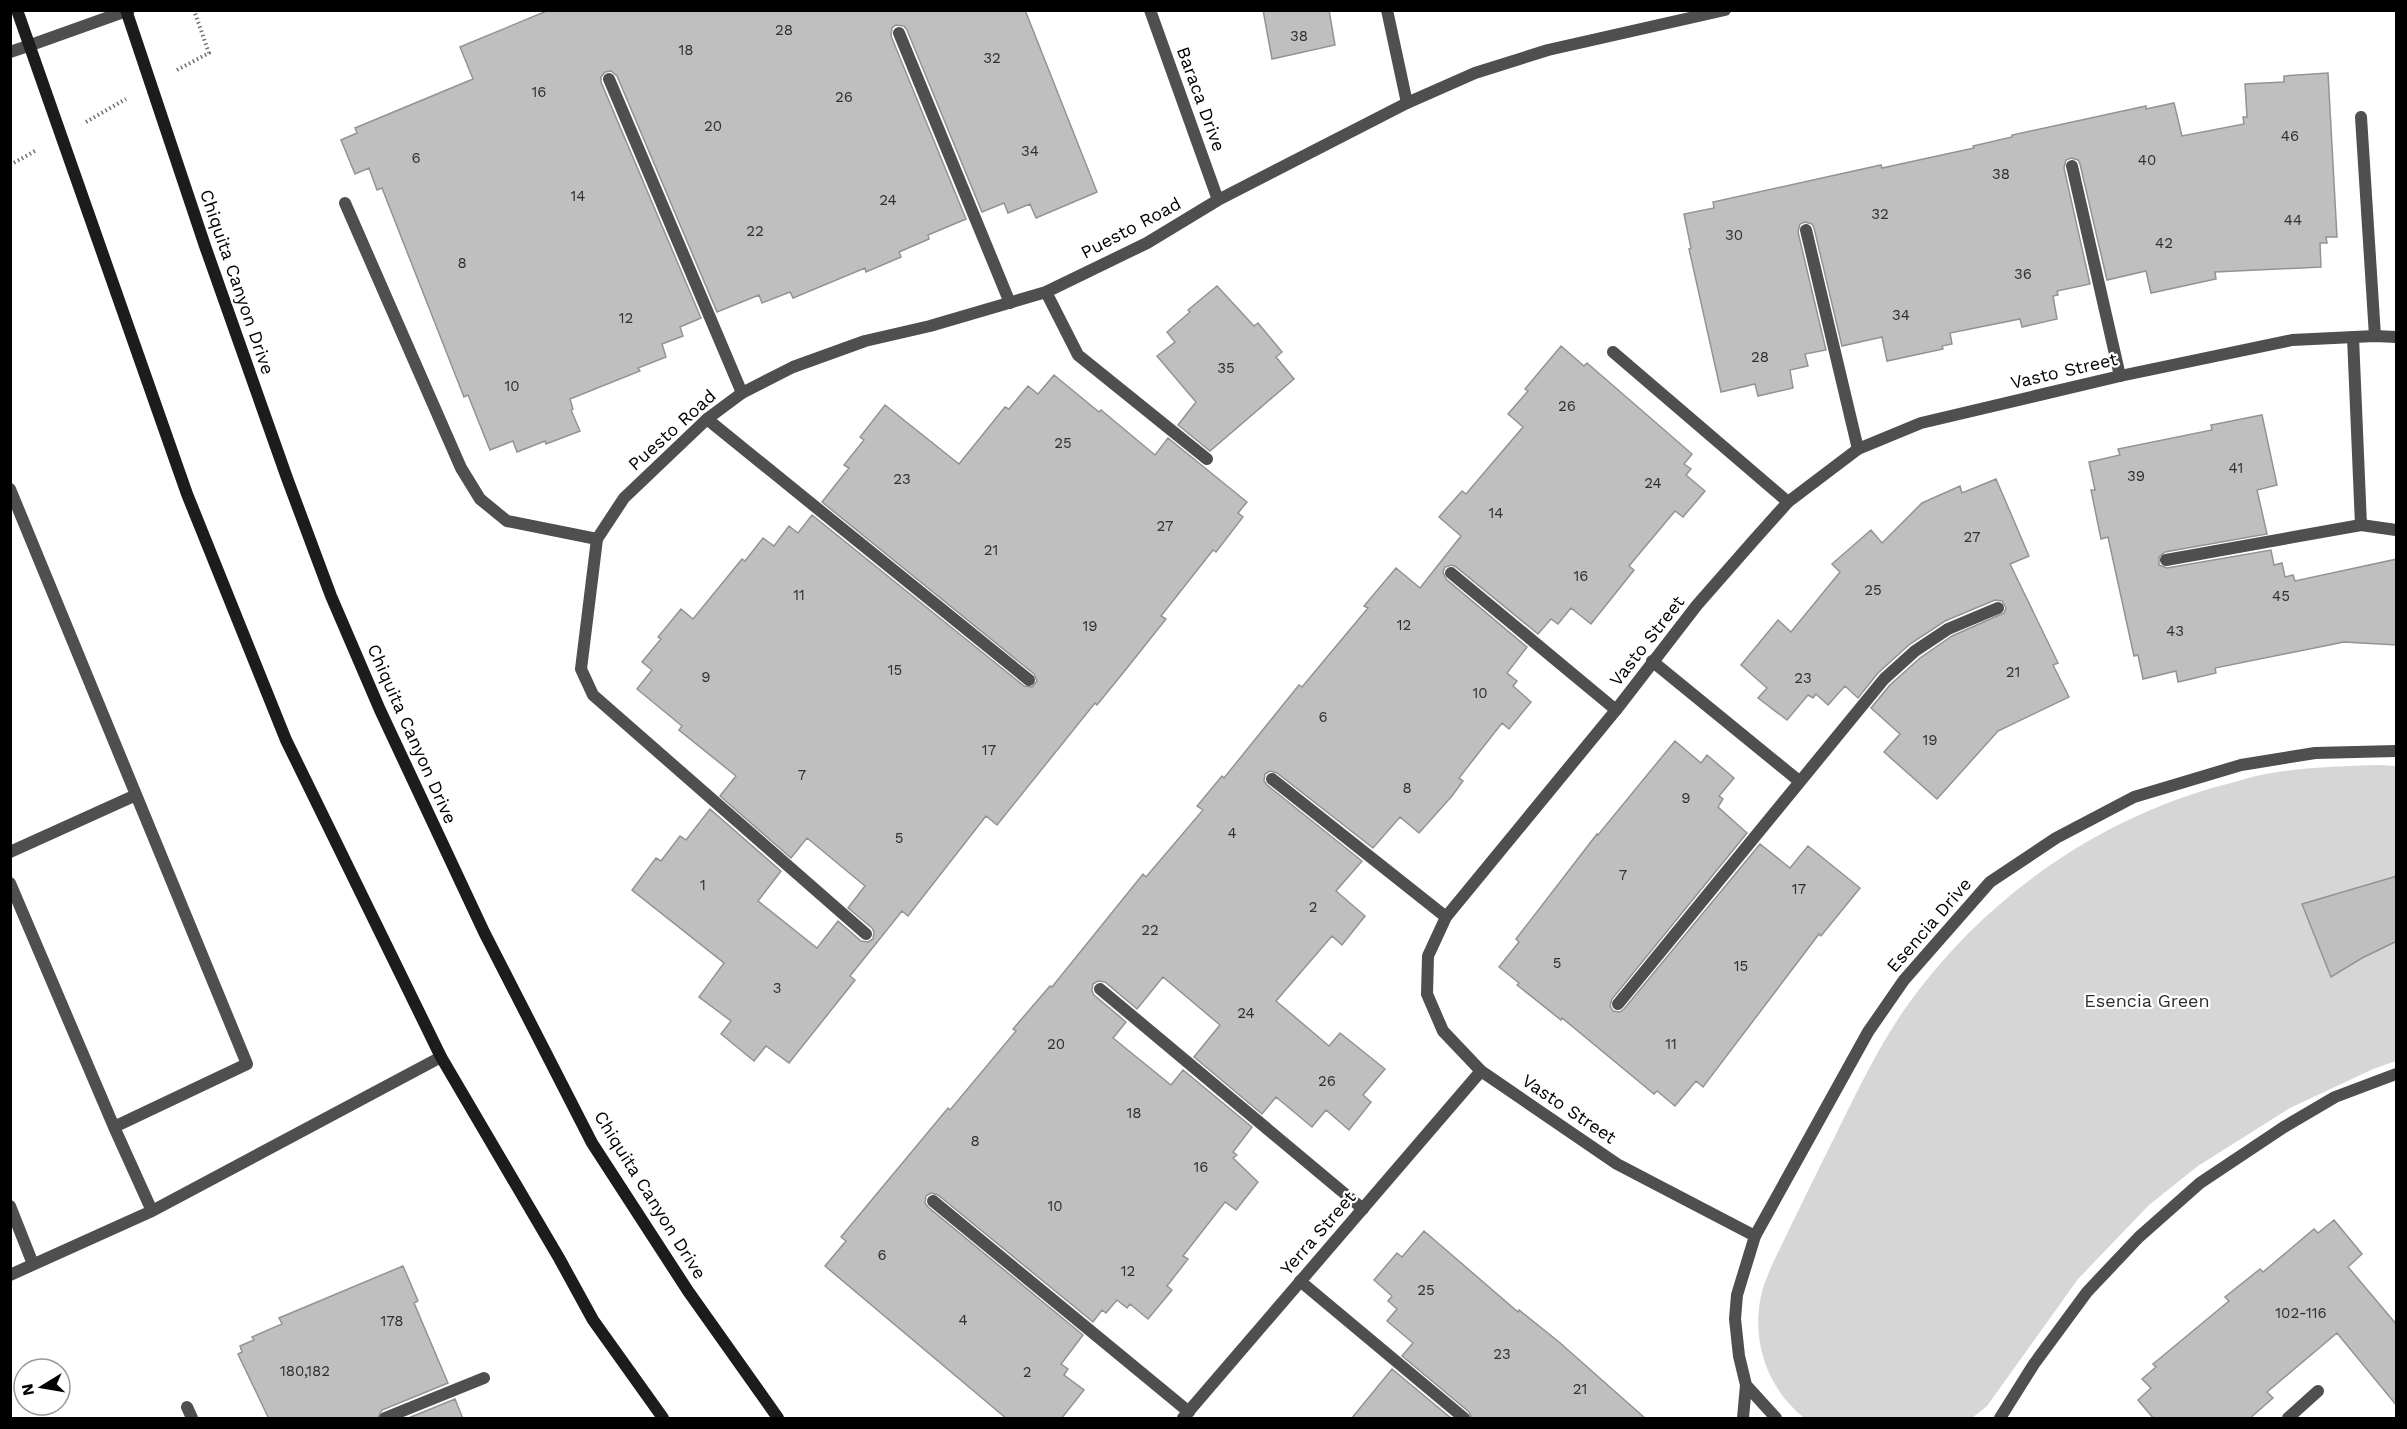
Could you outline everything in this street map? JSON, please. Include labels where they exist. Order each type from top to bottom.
[{"type":"main road","points":[[17,10],[183,483],[286,740],[441,1057],[593,1320],[663,1419]]},
{"type":"main road","name":"Chiquita Canyon Drive","points":[[127,11],[205,246],[287,478],[332,596],[385,720],[484,932],[592,1143],[682,1282],[778,1419]]},
{"type":"street","name":"Baraca Drive","points":[[1150,10],[1218,200]]},
{"type":"street","points":[[1387,10],[1407,103]]},
{"type":"street","name":"Puesto Road","points":[[597,539],[624,498],[707,419],[742,393],[793,367],[865,341],[1046,292],[1147,243],[1218,200],[1407,103],[1474,73],[1673,16],[1725,10]]},
{"type":"street","points":[[10,52],[127,11]]},
{"type":"street","points":[[899,33],[1010,303]]},
{"type":"street","points":[[609,80],[742,393]]},
{"type":"street","points":[[2361,117],[2375,336]]},
{"type":"street","points":[[2072,166],[2120,376]]},
{"type":"street","points":[[345,203],[461,468],[480,499],[507,521],[597,539],[581,669],[593,695],[866,934]]},
{"type":"street","points":[[1806,230],[1858,449]]},
{"type":"street","points":[[1046,292],[1078,355],[1207,459]]},
{"type":"street","name":"Vasto Street","points":[[1755,1236],[1617,1164],[1481,1071],[1443,1031],[1427,994],[1428,956],[1446,917],[1616,710],[1697,605],[1788,502],[1858,449],[1921,423],[2120,376],[2292,340],[2375,336],[2397,338]]},
{"type":"street","points":[[2353,337],[2361,525]]},
{"type":"street","points":[[1613,352],[1788,502]]},
{"type":"street","points":[[707,419],[1029,680]]},
{"type":"street","points":[[10,489],[247,1064],[114,1126]]},
{"type":"street","points":[[2166,560],[2361,525],[2397,530]]},
{"type":"street","points":[[1451,573],[1616,710]]},
{"type":"street","points":[[1618,1004],[1884,679],[1915,651],[1948,629],[1998,608]]},
{"type":"street","points":[[1652,661],[1800,781]]},
{"type":"street","name":"Esencia Drive","points":[[1743,1419],[1746,1385],[1739,1356],[1735,1319],[1737,1295],[1755,1236],[1869,1032],[1904,980],[1990,882],[2056,838],[2134,798],[2241,765],[2315,753],[2397,751]]},
{"type":"street","points":[[1272,779],[1446,917]]},
{"type":"street","points":[[10,852],[136,795]]},
{"type":"street","points":[[10,883],[152,1211]]},
{"type":"street","points":[[1100,989],[1363,1209]]},
{"type":"street","points":[[10,1275],[152,1211],[441,1057]]},
{"type":"street","name":"Yerra Street","points":[[1186,1415],[1481,1071]]},
{"type":"street","points":[[2000,1419],[2034,1364],[2087,1292],[2139,1237],[2200,1183],[2284,1127],[2336,1097],[2397,1074]]},
{"type":"street","points":[[933,1201],[1186,1415]]},
{"type":"street","points":[[10,1206],[33,1264]]},
{"type":"street","points":[[1300,1281],[1464,1419]]},
{"type":"street","points":[[385,1419],[484,1378]]},
{"type":"street","name":"Esencia Drive","points":[[1746,1385],[1776,1419]]},
{"type":"street","points":[[2288,1419],[2318,1391]]},
{"type":"green space","name":"Esencia Green","points":[[2396,766],[2396,1061],[2373,1069],[2290,1108],[2198,1166],[2149,1205],[2078,1279],[1987,1406],[1972,1418],[1804,1418],[1781,1393],[1765,1363],[1758,1330],[1758,1313],[1763,1288],[1831,1143],[1872,1063],[1909,1003],[1940,965],[1973,929],[2049,866],[2090,840],[2134,817],[2180,799],[2260,775],[2312,768]]},
{"type":"building","points":[[549,10],[1025,10],[1097,192],[1036,218],[1030,204],[1008,213],[1004,203],[982,212],[907,30],[904,26],[896,25],[892,28],[891,36],[966,219],[928,235],[929,239],[899,252],[901,257],[866,272],[865,268],[793,298],[790,292],[762,303],[759,295],[717,312],[617,76],[611,71],[605,72],[601,77],[601,82],[701,318],[680,327],[683,336],[662,344],[666,357],[638,368],[640,371],[570,399],[573,409],[571,410],[580,431],[517,452],[513,441],[490,450],[468,395],[464,397],[382,188],[377,190],[369,168],[355,174],[341,140],[357,133],[355,128],[473,79],[460,47]]},
{"type":"building","points":[[1263,10],[1329,10],[1335,45],[1272,59]]},
{"type":"building","points":[[2328,73],[2337,237],[2326,237],[2327,243],[2320,243],[2321,267],[2215,272],[2216,279],[2151,293],[2146,271],[2107,280],[2080,164],[2078,160],[2071,158],[2066,160],[2064,168],[2090,284],[2057,291],[2058,295],[2053,296],[2057,319],[2022,327],[2020,319],[1950,333],[1952,344],[1942,346],[1943,349],[1887,361],[1882,337],[1842,346],[1814,228],[1812,224],[1805,222],[1800,224],[1798,232],[1826,350],[1805,354],[1808,366],[1790,370],[1793,388],[1758,396],[1755,384],[1721,392],[1689,249],[1691,248],[1684,214],[1714,208],[1713,202],[1881,165],[1882,168],[1974,148],[1973,146],[2012,137],[2012,135],[2146,106],[2146,109],[2174,103],[2182,136],[2244,124],[2243,117],[2247,117],[2245,84],[2284,82],[2284,76]]},
{"type":"building","points":[[1217,286],[1254,326],[1258,323],[1282,352],[1276,357],[1294,379],[1210,451],[1178,425],[1196,402],[1157,356],[1175,342],[1167,332],[1190,312],[1188,310]]},
{"type":"building","points":[[1561,346],[1584,366],[1587,363],[1692,454],[1684,464],[1691,469],[1686,475],[1705,491],[1683,517],[1675,511],[1629,566],[1634,570],[1591,624],[1571,608],[1558,624],[1551,619],[1538,634],[1456,567],[1452,565],[1445,567],[1443,572],[1446,579],[1527,647],[1507,673],[1517,681],[1513,686],[1531,702],[1509,729],[1502,723],[1459,778],[1463,781],[1452,796],[1419,833],[1400,817],[1373,848],[1277,773],[1270,771],[1265,774],[1264,781],[1267,785],[1362,861],[1336,891],[1365,916],[1342,945],[1332,936],[1276,1001],[1329,1046],[1340,1033],[1385,1069],[1363,1095],[1371,1102],[1349,1130],[1326,1110],[1312,1127],[1276,1097],[1262,1114],[1194,1057],[1220,1025],[1163,977],[1137,1009],[1105,982],[1098,981],[1093,984],[1094,995],[1126,1022],[1113,1038],[1171,1085],[1183,1070],[1252,1127],[1233,1152],[1237,1155],[1233,1158],[1258,1182],[1236,1210],[1225,1202],[1183,1256],[1188,1259],[1167,1286],[1172,1290],[1148,1319],[1130,1304],[1127,1308],[1117,1300],[1106,1313],[1102,1310],[1093,1322],[938,1195],[931,1193],[926,1196],[925,1203],[928,1207],[1083,1335],[1061,1364],[1068,1369],[1064,1375],[1084,1390],[1061,1419],[1007,1419],[825,1266],[846,1241],[841,1237],[948,1108],[950,1110],[1016,1031],[1013,1029],[1050,986],[1052,987],[1143,874],[1146,877],[1203,810],[1197,806],[1222,776],[1224,778],[1299,685],[1302,687],[1368,608],[1364,606],[1396,568],[1420,588],[1461,536],[1439,517],[1462,491],[1466,494],[1523,427],[1508,414],[1528,391],[1525,389]]},
{"type":"building","points":[[1054,375],[1155,455],[1168,438],[1247,502],[1238,513],[1243,517],[1216,552],[1213,550],[1161,616],[1166,619],[1127,668],[1097,705],[1095,703],[997,825],[986,816],[908,916],[902,911],[850,976],[855,980],[789,1063],[766,1046],[754,1061],[721,1034],[731,1021],[699,997],[724,963],[632,890],[656,858],[661,861],[680,836],[686,840],[710,809],[781,871],[758,901],[817,948],[838,921],[861,941],[868,942],[873,939],[872,928],[848,908],[865,886],[807,838],[791,858],[720,796],[736,776],[679,730],[682,726],[637,689],[652,670],[642,662],[661,639],[658,637],[681,609],[693,619],[742,559],[745,561],[763,538],[774,546],[789,526],[798,533],[812,515],[1024,686],[1032,687],[1037,681],[1034,674],[822,502],[849,468],[844,465],[864,440],[860,437],[885,405],[959,464],[1005,407],[1009,409],[1028,386],[1038,394]]},
{"type":"building","points":[[2262,415],[2277,485],[2257,490],[2267,534],[2165,552],[2159,557],[2159,565],[2167,568],[2271,550],[2274,565],[2282,563],[2285,577],[2293,575],[2295,581],[2397,559],[2397,645],[2344,642],[2215,668],[2216,673],[2178,682],[2176,671],[2143,679],[2138,655],[2134,656],[2108,537],[2101,539],[2091,490],[2095,490],[2089,462],[2120,455],[2118,449],[2212,430],[2211,425]]},
{"type":"building","points":[[1996,479],[2029,556],[2010,564],[2058,663],[2053,665],[2069,697],[1998,731],[1937,799],[1884,752],[1900,734],[1871,708],[1890,685],[1920,658],[1952,636],[2004,613],[2006,608],[2002,601],[1995,600],[1945,621],[1910,644],[1878,673],[1858,698],[1845,686],[1828,705],[1816,694],[1813,698],[1808,695],[1787,720],[1758,698],[1767,688],[1741,665],[1778,620],[1791,632],[1840,572],[1832,564],[1871,530],[1882,543],[1922,503],[1960,486],[1962,493]]},
{"type":"building","points":[[1675,741],[1701,763],[1707,755],[1734,778],[1719,796],[1723,799],[1718,807],[1747,833],[1612,999],[1610,1006],[1613,1011],[1620,1012],[1624,1009],[1760,844],[1790,868],[1808,846],[1860,888],[1821,936],[1819,934],[1703,1087],[1696,1081],[1675,1106],[1657,1091],[1654,1094],[1562,1018],[1561,1020],[1517,985],[1519,983],[1499,967],[1519,942],[1516,939],[1597,834]]},
{"type":"building","points":[[2397,876],[2397,941],[2362,958],[2331,977],[2302,904]]},
{"type":"building","points":[[2334,1220],[2362,1254],[2348,1267],[2397,1325],[2397,1406],[2337,1333],[2267,1392],[2273,1398],[2249,1419],[2154,1419],[2138,1400],[2151,1388],[2142,1379],[2156,1367],[2153,1364],[2229,1301],[2225,1297],[2260,1269],[2263,1272],[2314,1229],[2318,1233]]},
{"type":"building","points":[[1424,1231],[1518,1312],[1519,1310],[1559,1342],[1646,1419],[1472,1419],[1469,1412],[1402,1356],[1413,1343],[1387,1321],[1397,1309],[1388,1301],[1392,1296],[1374,1280],[1397,1253],[1402,1257]]},
{"type":"building","points":[[403,1266],[418,1301],[414,1303],[448,1383],[382,1410],[377,1419],[269,1419],[238,1354],[242,1352],[240,1346],[254,1340],[252,1337],[282,1324],[279,1318]]},
{"type":"building","points":[[1392,1369],[1452,1419],[1351,1419]]},
{"type":"building","points":[[455,1399],[463,1419],[406,1419]]}]
